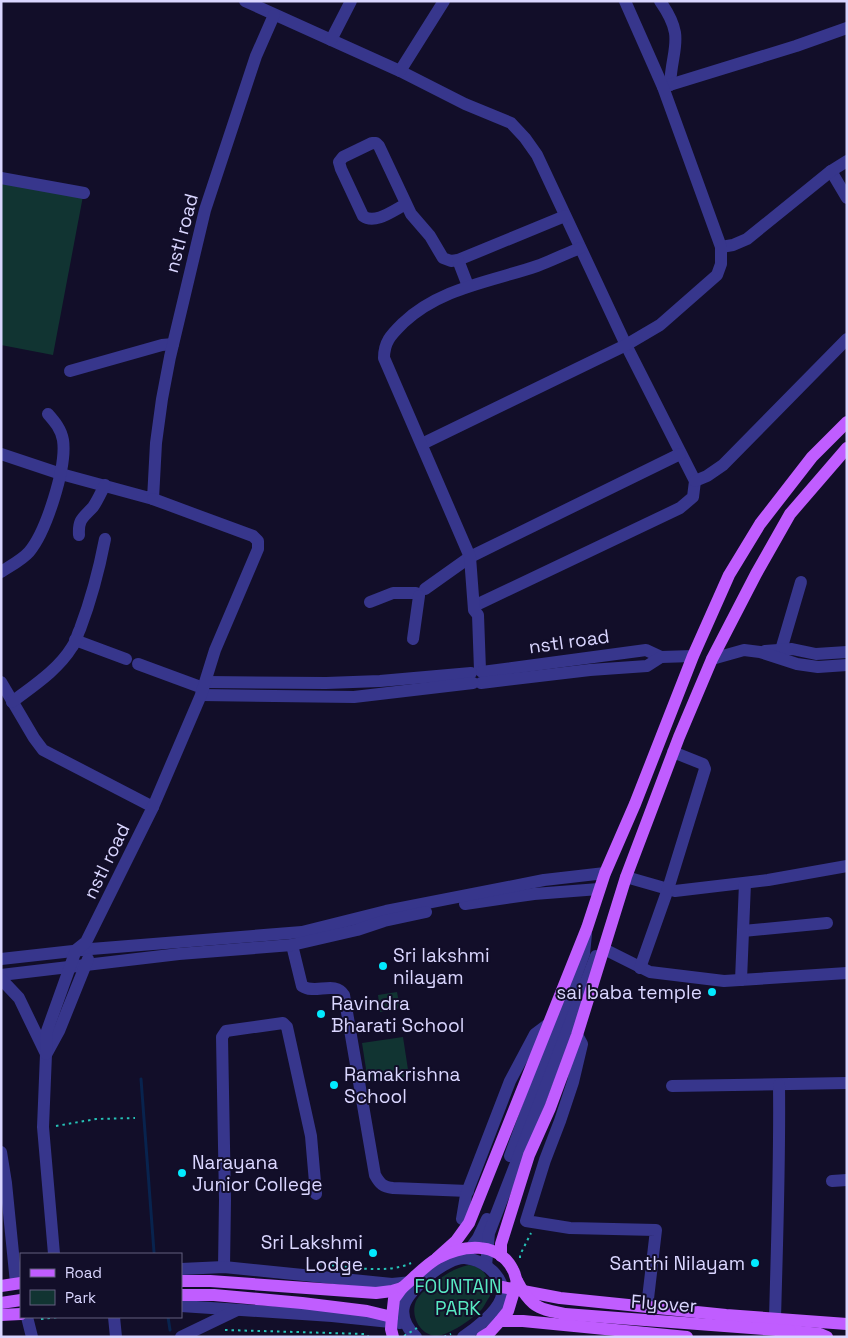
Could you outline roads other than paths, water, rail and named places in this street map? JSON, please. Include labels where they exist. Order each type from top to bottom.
[{"type":"main road","points":[[393,1337],[391,1329],[394,1299],[402,1288],[456,1241],[469,1223],[587,928],[605,873],[728,575],[760,524],[812,457],[847,422]]},
{"type":"main road","points":[[502,1256],[501,1244],[530,1155],[577,1035],[626,877],[673,752],[712,658],[790,514],[847,448]]},
{"type":"main road","points":[[437,1258],[464,1248],[482,1247],[489,1248],[502,1256]]},
{"type":"main road","name":"Flyover","points":[[502,1256],[512,1268],[517,1282],[530,1300],[539,1307],[565,1314],[824,1335]]},
{"type":"main road","points":[[182,1281],[210,1281],[376,1293],[402,1288]]},
{"type":"main road","points":[[482,1337],[490,1332],[508,1311],[517,1282]]},
{"type":"main road","points":[[1,1286],[19,1283]]},
{"type":"main road","points":[[495,1285],[560,1298],[775,1319],[847,1324]]},
{"type":"main road","points":[[182,1295],[214,1295],[302,1303],[367,1311],[392,1317]]},
{"type":"main road","points":[[1,1303],[20,1300]]},
{"type":"main road","points":[[1,1315],[20,1314]]},
{"type":"main road","name":"Flyover","points":[[500,1321],[523,1321],[687,1337]]},
{"type":"street","points":[[245,1],[400,70],[465,104],[510,123],[525,138],[537,155],[626,345],[695,481],[693,497],[680,508],[474,608]]},
{"type":"street","points":[[331,40],[351,1]]},
{"type":"street","points":[[400,70],[444,1]]},
{"type":"street","points":[[660,1],[674,26],[677,39],[666,86]]},
{"type":"street","points":[[422,444],[626,345],[660,325],[717,275],[721,264],[721,247],[666,86],[627,2]]},
{"type":"street","name":"nstl road","points":[[153,499],[156,443],[162,399],[205,210],[256,56],[274,15]]},
{"type":"street","points":[[666,86],[796,46],[847,28]]},
{"type":"street","points":[[406,204],[374,220],[368,220],[363,216],[339,162],[343,157],[372,143],[376,143],[411,214],[430,236],[444,258],[451,261],[458,260],[565,216]]},
{"type":"street","points":[[721,247],[733,245],[747,239],[831,171],[847,161]]},
{"type":"street","points":[[831,171],[847,198]]},
{"type":"street","points":[[1,178],[84,193]]},
{"type":"street","points":[[477,675],[470,616],[474,608],[470,557],[384,358],[386,343],[389,336],[419,309],[441,297],[468,286],[537,266],[580,248]]},
{"type":"street","points":[[458,260],[468,286]]},
{"type":"street","points":[[695,481],[707,476],[723,464],[847,339]]},
{"type":"street","points":[[70,370],[162,345],[173,344]]},
{"type":"street","points":[[1,572],[28,553],[37,540],[61,474],[64,455],[63,440],[60,430],[48,414]]},
{"type":"street","name":"nstl road","points":[[1,454],[61,474],[153,499],[253,536],[258,541],[258,549],[215,650],[203,689],[153,807],[89,945],[86,966],[59,1031],[46,1054]]},
{"type":"street","points":[[370,602],[393,593],[420,592],[470,557],[680,454]]},
{"type":"street","points":[[79,535],[78,528],[82,518],[93,507],[105,485]]},
{"type":"street","points":[[12,702],[47,676],[73,647],[85,616],[105,539]]},
{"type":"street","points":[[781,650],[801,582]]},
{"type":"street","points":[[413,639],[420,592]]},
{"type":"street","points":[[75,640],[203,689]]},
{"type":"street","points":[[760,652],[792,649],[816,654],[847,652]]},
{"type":"street","name":"nstl road","points":[[203,689],[477,675],[646,650],[660,657],[693,656]]},
{"type":"street","points":[[712,658],[744,650],[760,652],[797,664],[811,666],[847,665]]},
{"type":"street","points":[[1,682],[43,750],[153,807]]},
{"type":"street","points":[[640,968],[668,889],[705,769],[703,764],[696,760],[673,752]]},
{"type":"street","points":[[626,877],[675,891],[744,883],[847,866]]},
{"type":"street","points":[[1,959],[76,950],[89,945],[302,932],[386,911],[544,880],[605,873]]},
{"type":"street","points":[[740,980],[744,883]]},
{"type":"street","points":[[1,975],[179,954],[292,945],[356,930],[384,921],[463,904],[534,894],[599,889]]},
{"type":"street","points":[[743,931],[827,923]]},
{"type":"street","points":[[415,1329],[404,1306],[412,1291],[422,1281],[447,1263],[464,1257],[478,1238],[497,1192],[584,954],[587,928]]},
{"type":"street","points":[[486,1266],[489,1232],[595,958],[608,934]]},
{"type":"street","points":[[292,945],[302,986],[310,989],[337,988],[341,990],[344,996],[375,1175],[380,1183],[385,1187],[393,1188],[468,1191]]},
{"type":"street","points":[[604,949],[650,972],[719,981],[847,974]]},
{"type":"street","points":[[54,1253],[43,1127],[47,1031],[76,950]]},
{"type":"street","points":[[1,979],[19,998],[46,1054]]},
{"type":"street","points":[[224,1267],[225,1200],[222,1038],[226,1031],[283,1023],[287,1027],[311,1136],[316,1194]]},
{"type":"street","points":[[462,1219],[468,1191],[510,1081],[535,1034],[547,1025]]},
{"type":"street","points":[[577,1035],[582,1044],[572,1082],[526,1221],[570,1228],[656,1230],[648,1307]]},
{"type":"street","points":[[672,1086],[847,1083]]},
{"type":"street","points":[[775,1319],[779,1208],[779,1085]]},
{"type":"street","points":[[1,1152],[6,1184],[5,1226],[19,1283]]},
{"type":"street","points":[[832,1181],[847,1180]]},
{"type":"street","points":[[460,1334],[490,1315],[501,1300],[495,1285],[494,1271],[481,1262],[464,1257]]},
{"type":"street","points":[[182,1268],[224,1267],[392,1284],[422,1281]]},
{"type":"street","points":[[182,1306],[332,1316],[415,1329]]},
{"type":"street","points":[[182,1337],[237,1310]]},
{"type":"street","points":[[27,1318],[32,1337]]},
{"type":"street","points":[[114,1318],[116,1337]]},
{"type":"waterway","points":[[141,1079],[154,1252]]},
{"type":"waterway","points":[[168,1318],[170,1330]]},
{"type":"place","name":"Sri lakshmi nilayam","points":[[383,966]]},
{"type":"place","name":"sai baba temple","points":[[712,992]]},
{"type":"place","name":"Ravindra Bharati School","points":[[321,1014]]},
{"type":"place","name":"Ramakrishna School","points":[[334,1085]]},
{"type":"place","name":"Narayana Junior College","points":[[182,1173]]},
{"type":"place","name":"Sri Lakshmi Lodge","points":[[373,1253]]},
{"type":"place","name":"Santhi Nilayam","points":[[755,1263]]},
{"type":"park label","name":"FOUNTAIN PARK","points":[[458,1297]]}]
